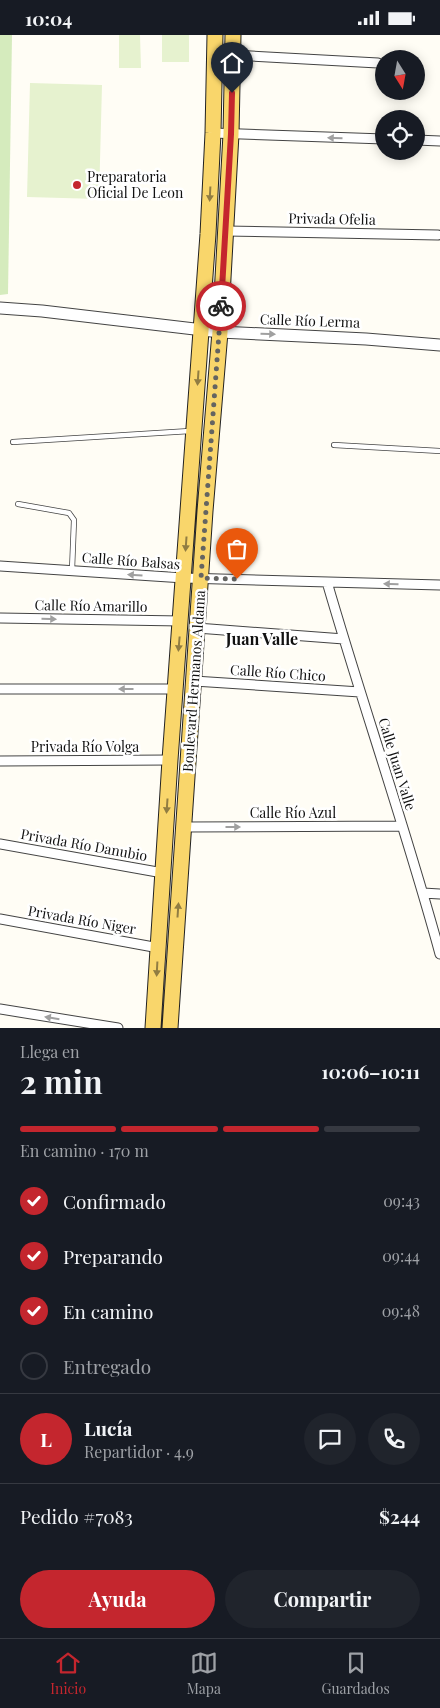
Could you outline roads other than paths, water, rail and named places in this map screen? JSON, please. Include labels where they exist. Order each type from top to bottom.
[{"type":"main road","name":"Boulevard Hermanos Aldama","points":[[153,1028],[201,330],[213,133],[215,35]]},
{"type":"main road","name":"Boulevard Hermanos Aldama","points":[[170,1028],[220,332],[231,134],[233,35]]},
{"type":"street","points":[[233,55],[375,63]]},
{"type":"street","points":[[213,133],[375,139]]},
{"type":"street","points":[[425,140],[440,141]]},
{"type":"street","name":"Privada Ofelia","points":[[226,231],[438,235]]},
{"type":"street","name":"Calle Río Lerma","points":[[0,308],[42,311],[220,332],[366,339],[440,345]]},
{"type":"street","name":"Calle Río Balsas","points":[[0,566],[184,578],[440,585]]},
{"type":"street","name":"Calle Juan Valle","points":[[327,582],[440,954]]},
{"type":"street","name":"Calle Río Amarillo","points":[[0,618],[181,621]]},
{"type":"street","points":[[198,628],[344,639]]},
{"type":"street","name":"Calle Río Chico","points":[[194,681],[360,692]]},
{"type":"street","points":[[0,689],[175,689]]},
{"type":"street","name":"Privada Río Volga","points":[[0,761],[170,760]]},
{"type":"street","name":"Calle Río Azul","points":[[184,827],[402,826]]},
{"type":"street","name":"Privada Río Danubio","points":[[0,844],[163,873]]},
{"type":"street","points":[[423,893],[440,894]]},
{"type":"street","name":"Privada Río Niger","points":[[0,919],[159,948]]},
{"type":"street","points":[[0,1009],[118,1028]]},
{"type":"lane","points":[[13,442],[194,431]]},
{"type":"lane","points":[[334,445],[440,451]]},
{"type":"lane","points":[[18,504],[69,513],[73,516],[72,571]]},
{"type":"place","name":"Preparatoria Oficial De Leon","points":[[77,185]]},
{"type":"district","name":"Juan Valle","points":[[262,639]]}]
